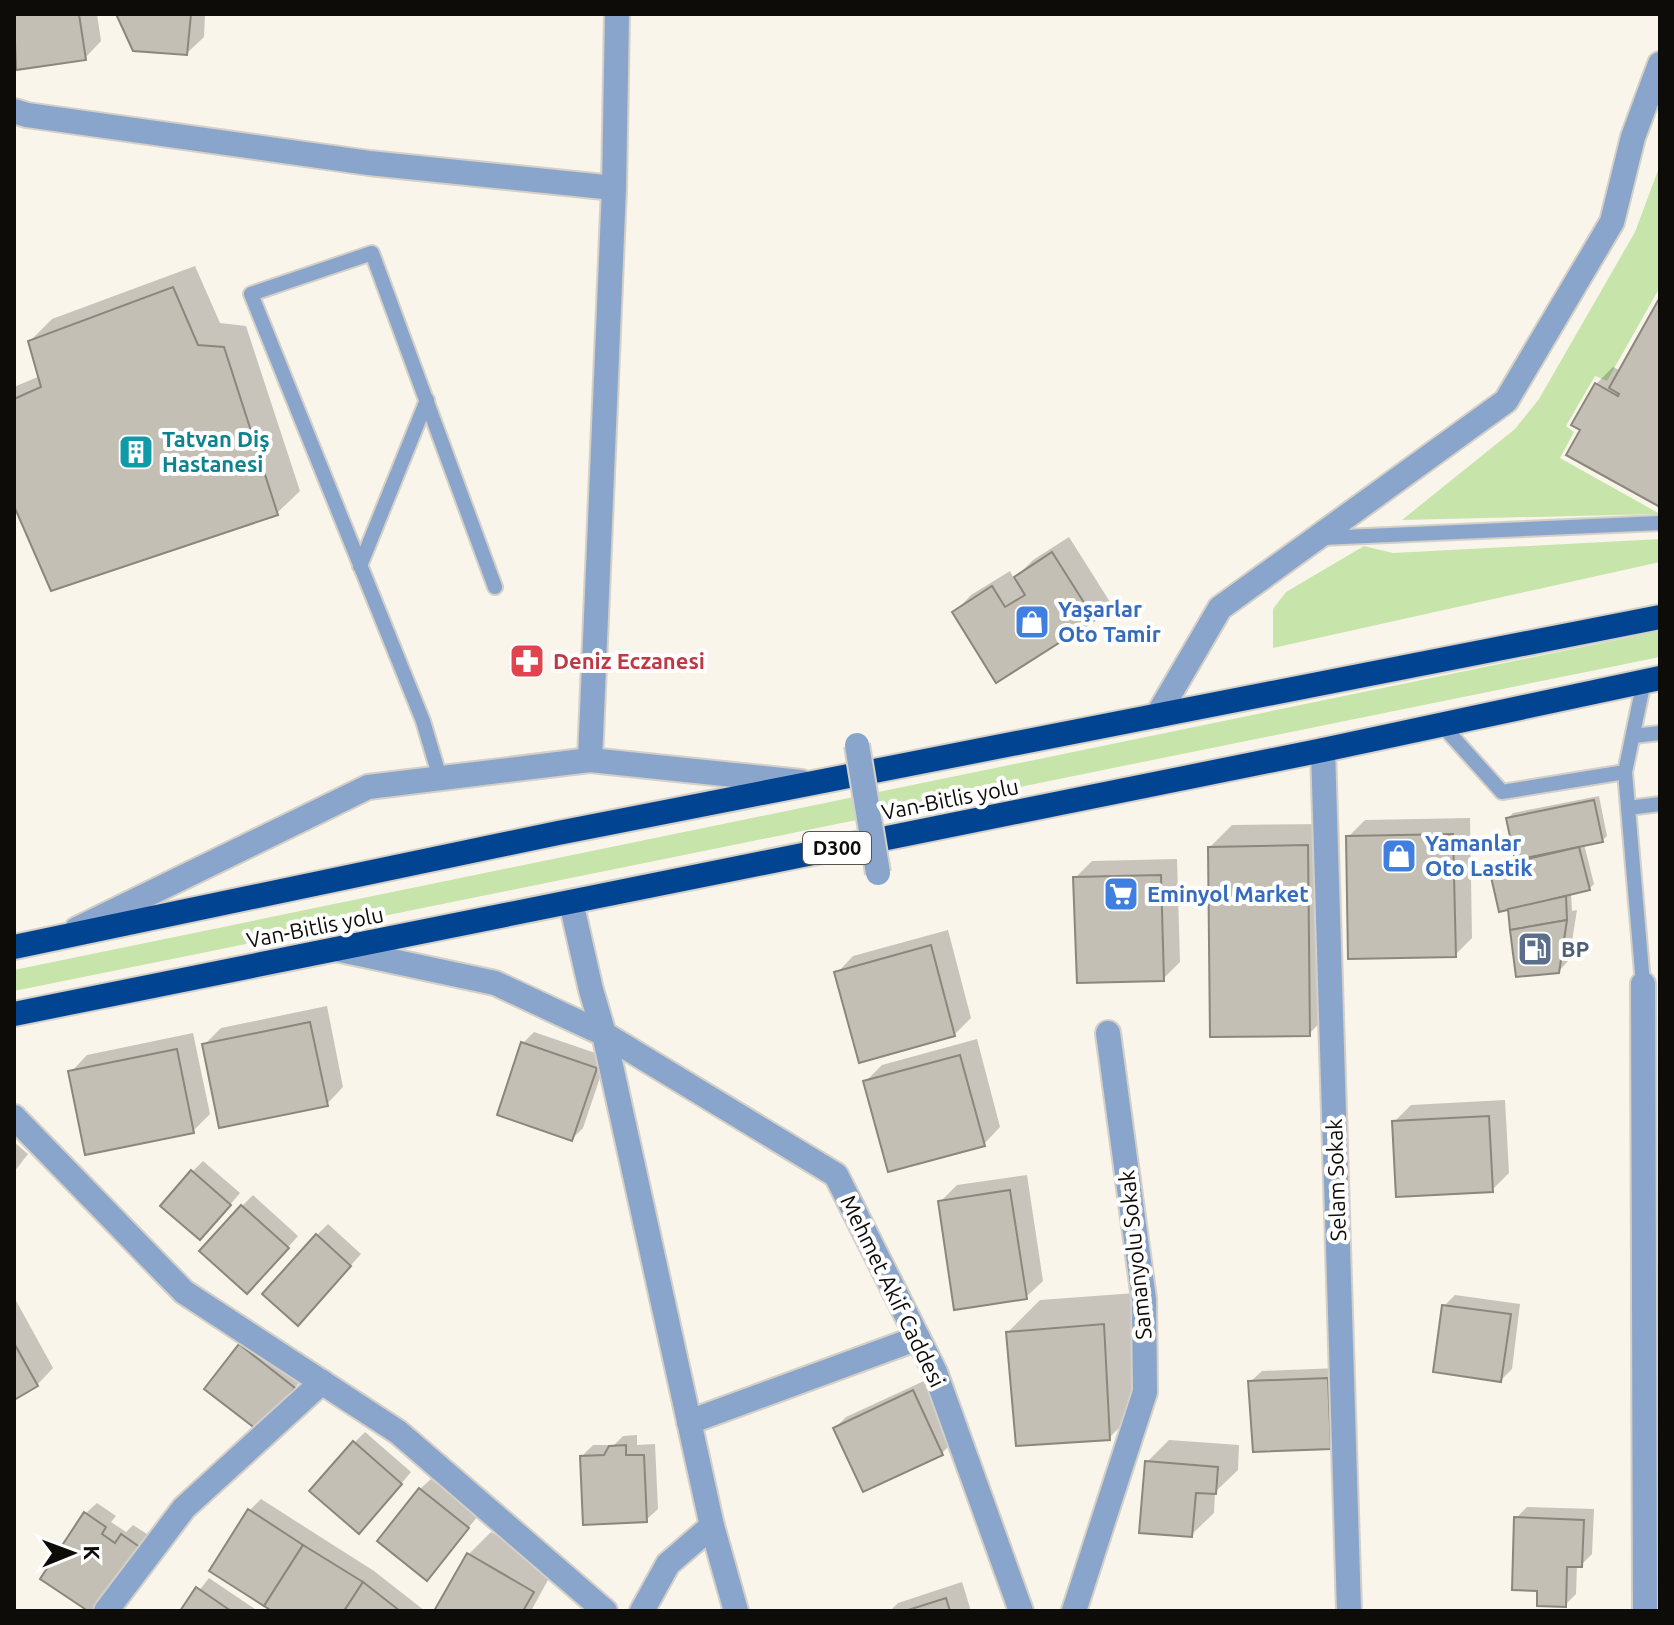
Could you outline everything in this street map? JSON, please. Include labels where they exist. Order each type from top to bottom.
[{"type":"highway","name":"Van-Bitlis yolu","points":[[14,947],[811,783],[1660,617]]},
{"type":"highway","name":"Van-Bitlis yolu","points":[[14,1014],[1323,750],[1652,679]]},
{"type":"street","points":[[590,760],[614,188],[617,14]]},
{"type":"street","points":[[1157,716],[1220,608],[1506,401],[1612,222],[1633,137],[1660,64]]},
{"type":"street","points":[[14,111],[369,163],[614,188]]},
{"type":"street","points":[[857,745],[878,873]]},
{"type":"street","name":"Selam Sokak","points":[[1323,750],[1349,1611]]},
{"type":"street","points":[[61,937],[368,787],[590,760],[811,783]]},
{"type":"street","points":[[571,902],[604,1034],[712,1526],[736,1611]]},
{"type":"street","name":"Mehmet Akif Caddesi","points":[[336,949],[495,983],[604,1034],[836,1175],[935,1372],[1021,1611]]},
{"type":"street","points":[[1643,984],[1645,1611]]},
{"type":"street","name":"Samanyolu Sokak","points":[[1074,1611],[1145,1392],[1144,1299],[1108,1033]]},
{"type":"street","points":[[14,1117],[184,1292],[398,1432],[605,1611]]},
{"type":"street","points":[[689,1422],[918,1338]]},
{"type":"street","points":[[106,1611],[184,1508],[322,1382]]},
{"type":"street","points":[[642,1611],[668,1564],[712,1526]]},
{"type":"lane","points":[[440,778],[423,721],[251,294],[372,253],[495,587]]},
{"type":"lane","points":[[360,566],[427,400]]},
{"type":"lane","points":[[1318,538],[1660,523]]},
{"type":"lane","points":[[1643,984],[1625,772],[1652,679]]},
{"type":"lane","points":[[1442,725],[1502,792],[1625,772]]},
{"type":"lane","points":[[1633,736],[1660,733]]},
{"type":"lane","points":[[1628,808],[1660,804]]},
{"type":"green space","points":[[1660,165],[1660,287],[1607,381],[1595,376],[1566,426],[1574,432],[1560,458],[1660,514],[1402,520],[1515,429],[1539,399],[1635,232]]},
{"type":"green space","points":[[1660,539],[1660,562],[1273,648],[1273,609],[1286,592],[1364,546],[1393,553]]},
{"type":"green space","points":[[1660,631],[1660,657],[14,991],[14,970]]},
{"type":"building","points":[[14,14],[79,14],[86,60],[16,70]]},
{"type":"building","points":[[116,14],[191,14],[187,55],[133,51]]},
{"type":"building","name":"Tatvan Diş Hastanesi","points":[[173,287],[198,345],[224,347],[278,515],[51,591],[14,506],[14,399],[41,387],[28,341]]},
{"type":"building","points":[[1660,297],[1660,507],[1566,455],[1580,430],[1571,425],[1595,383],[1618,396],[1609,388]]},
{"type":"building","points":[[1052,552],[1095,620],[996,683],[952,612],[992,586],[1005,607],[1025,595],[1014,577]]},
{"type":"building","points":[[1594,800],[1603,842],[1515,860],[1506,818]]},
{"type":"building","points":[[1453,834],[1456,957],[1348,959],[1346,836]]},
{"type":"building","points":[[1308,845],[1310,1036],[1210,1037],[1208,847]]},
{"type":"building","points":[[1579,847],[1590,890],[1499,912],[1489,868]]},
{"type":"building","points":[[1161,875],[1164,981],[1077,983],[1073,877]]},
{"type":"building","points":[[1566,896],[1567,920],[1510,930],[1508,909]]},
{"type":"building","points":[[1567,920],[1559,973],[1516,977],[1510,930]]},
{"type":"building","points":[[931,945],[955,1036],[859,1063],[834,972]]},
{"type":"building","points":[[310,1022],[328,1106],[219,1128],[202,1044]]},
{"type":"building","points":[[521,1042],[597,1068],[572,1141],[497,1115]]},
{"type":"building","points":[[177,1049],[194,1133],[85,1155],[68,1071]]},
{"type":"building","points":[[960,1055],[985,1146],[888,1172],[863,1081]]},
{"type":"building","points":[[1489,1116],[1493,1192],[1396,1197],[1392,1121]]},
{"type":"building","points":[[191,1170],[231,1205],[200,1240],[160,1206]]},
{"type":"building","points":[[1010,1190],[1027,1299],[954,1310],[938,1201]]},
{"type":"building","points":[[241,1205],[289,1248],[247,1294],[199,1251]]},
{"type":"building","points":[[316,1234],[351,1266],[298,1326],[262,1294]]},
{"type":"building","points":[[1442,1305],[1511,1314],[1501,1382],[1433,1372]]},
{"type":"building","points":[[1104,1324],[1110,1440],[1016,1446],[1006,1332]]},
{"type":"building","points":[[14,1343],[38,1386],[14,1400]]},
{"type":"building","points":[[239,1344],[295,1388],[260,1432],[204,1389]]},
{"type":"building","points":[[1328,1378],[1331,1449],[1253,1452],[1248,1381]]},
{"type":"building","points":[[913,1390],[943,1455],[863,1492],[833,1428]]},
{"type":"building","points":[[353,1441],[402,1484],[359,1534],[309,1491]]},
{"type":"building","points":[[626,1445],[626,1455],[644,1455],[647,1522],[583,1525],[580,1456],[604,1455],[609,1446]]},
{"type":"building","points":[[1145,1461],[1218,1467],[1216,1494],[1196,1493],[1192,1537],[1139,1533]]},
{"type":"building","points":[[419,1488],[469,1528],[427,1581],[377,1541]]},
{"type":"building","points":[[248,1509],[303,1545],[264,1606],[209,1571]]},
{"type":"building","points":[[84,1512],[106,1527],[102,1534],[115,1543],[121,1534],[141,1548],[99,1611],[88,1611],[40,1579]]},
{"type":"building","points":[[1514,1517],[1584,1520],[1582,1567],[1567,1567],[1566,1607],[1537,1606],[1537,1591],[1512,1590]]},
{"type":"building","points":[[303,1545],[363,1582],[344,1611],[272,1611],[264,1606]]},
{"type":"building","points":[[467,1553],[534,1592],[523,1611],[434,1611]]},
{"type":"building","points":[[363,1582],[400,1611],[344,1611]]},
{"type":"building","points":[[196,1587],[231,1611],[180,1611]]},
{"type":"building","points":[[946,1598],[950,1611],[905,1611]]},
{"type":"place","name":"Tatvan Diş Hastanesi","points":[[136,452]]},
{"type":"place","name":"Yaşarlar Oto Tamir","points":[[1032,622]]},
{"type":"place","name":"Deniz Eczanesi","points":[[527,661]]},
{"type":"place","name":"Yamanlar Oto Lastik","points":[[1399,856]]},
{"type":"place","name":"Eminyol Market","points":[[1121,894]]},
{"type":"place","name":"BP","points":[[1535,949]]}]
